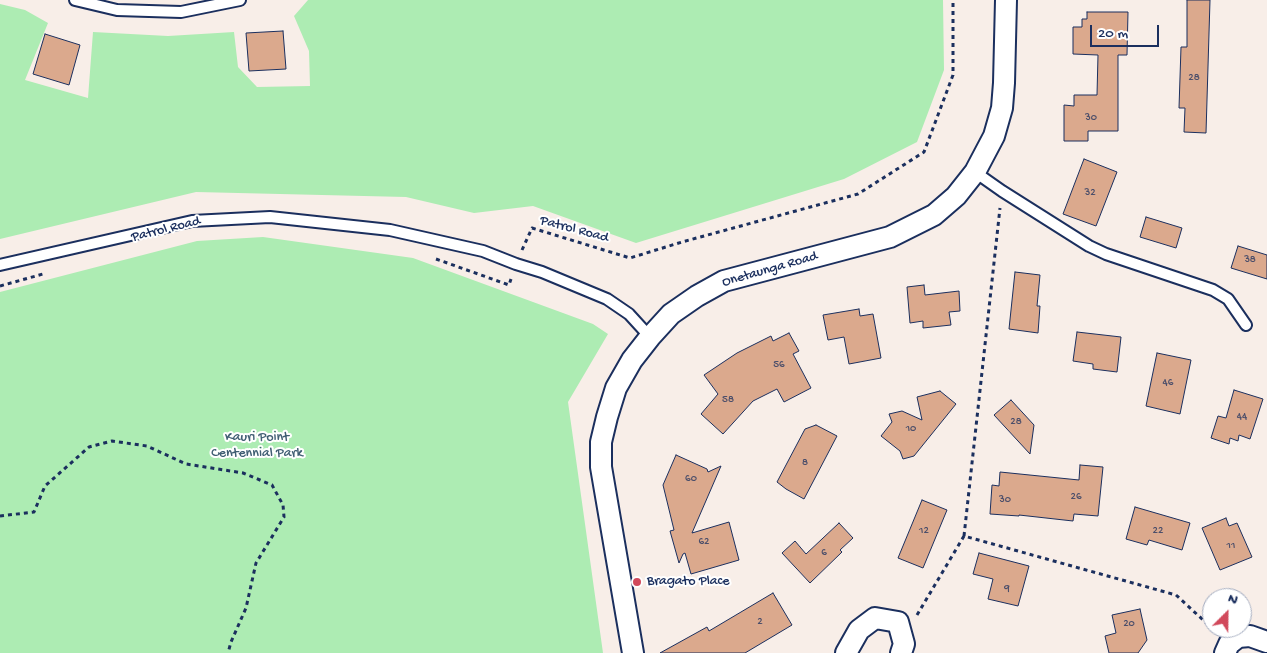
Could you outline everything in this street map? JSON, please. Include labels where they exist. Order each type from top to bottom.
[{"type":"street","name":"Onetaunga Road","points":[[632,653],[601,467],[601,442],[606,417],[616,388],[632,360],[671,314],[697,296],[724,281],[890,237],[934,215],[956,196],[975,172],[994,136],[1002,108],[1006,0]]},
{"type":"street","points":[[846,653],[859,630],[875,618],[898,622],[904,644],[902,653]]},
{"type":"street","points":[[1227,648],[1238,637],[1250,636],[1267,642]]},
{"type":"lane","points":[[75,0],[117,10],[181,12],[240,0]]},
{"type":"lane","points":[[975,172],[1089,246],[1106,254],[1213,290],[1228,299],[1246,325]]},
{"type":"lane","points":[[0,265],[192,221],[270,217],[390,230],[483,250],[516,264],[542,272],[607,299],[629,314],[650,337]]},
{"type":"path","name":"Patrol Road","points":[[435,259],[509,285],[532,228],[630,258],[858,194],[924,152],[953,75],[953,0]]},
{"type":"path","points":[[913,622],[964,536],[1002,191]]},
{"type":"path","points":[[0,286],[47,273]]},
{"type":"path","points":[[0,516],[34,512],[45,486],[89,447],[112,441],[148,446],[186,464],[243,473],[272,485],[283,505],[284,517],[256,563],[246,608],[228,653]]},
{"type":"path","points":[[964,536],[1176,595],[1227,648]]},
{"type":"green space","points":[[308,0],[943,0],[944,70],[917,142],[844,179],[636,243],[533,206],[474,213],[406,197],[196,192],[0,239],[0,4],[25,10],[48,23],[25,80],[88,98],[93,32],[168,36],[234,32],[238,67],[257,87],[310,86],[309,51],[294,16]]},
{"type":"green space","name":"Kauri Point Centennial Park","points":[[263,237],[413,258],[593,324],[608,334],[568,402],[603,653],[0,653],[0,292],[197,241]]},
{"type":"building","points":[[1187,0],[1210,0],[1206,133],[1184,132],[1185,108],[1179,108],[1181,47],[1187,47]]},
{"type":"building","points":[[1087,12],[1128,12],[1127,55],[1118,55],[1118,131],[1088,131],[1088,141],[1064,141],[1064,105],[1074,106],[1074,95],[1097,95],[1098,55],[1073,54],[1073,27],[1082,27],[1082,19],[1087,19]]},
{"type":"building","points":[[283,31],[286,69],[249,71],[246,33]]},
{"type":"building","points":[[45,34],[80,45],[69,85],[33,74]]},
{"type":"building","points":[[1084,159],[1117,172],[1096,226],[1063,214]]},
{"type":"building","points":[[1146,217],[1182,228],[1176,248],[1140,237]]},
{"type":"building","points":[[1238,246],[1267,255],[1267,279],[1231,268]]},
{"type":"building","points":[[1015,272],[1040,275],[1037,306],[1040,306],[1038,333],[1009,329]]},
{"type":"building","points":[[924,285],[925,295],[959,291],[960,311],[949,312],[951,325],[923,328],[923,321],[910,323],[907,287]]},
{"type":"building","points":[[859,309],[860,316],[873,314],[881,358],[849,364],[844,337],[828,340],[823,315]]},
{"type":"building","points":[[1077,332],[1121,337],[1117,372],[1093,369],[1093,364],[1073,361]]},
{"type":"building","points":[[789,333],[799,351],[793,354],[811,388],[784,402],[777,389],[753,401],[723,434],[701,414],[718,394],[704,375],[737,353],[771,336],[773,341]]},
{"type":"building","points":[[1157,353],[1191,360],[1180,414],[1146,406]]},
{"type":"building","points":[[1234,390],[1263,399],[1250,439],[1239,435],[1238,441],[1230,438],[1229,444],[1211,438],[1218,416],[1226,418]]},
{"type":"building","points":[[940,391],[956,404],[914,456],[903,459],[900,451],[881,436],[892,422],[889,414],[902,411],[922,420],[917,397]]},
{"type":"building","points":[[1011,400],[1034,425],[1030,454],[994,415]]},
{"type":"building","points":[[816,425],[837,436],[804,499],[777,482],[805,429]]},
{"type":"building","points":[[676,455],[707,469],[708,472],[721,466],[692,533],[729,522],[739,560],[691,574],[685,553],[679,563],[670,531],[674,530],[663,485]]},
{"type":"building","points":[[1080,465],[1103,467],[1098,516],[1074,514],[1073,521],[990,514],[992,485],[999,486],[1000,472],[1079,480]]},
{"type":"building","points":[[922,500],[947,510],[923,568],[898,558]]},
{"type":"building","points":[[1135,507],[1190,523],[1182,550],[1149,540],[1147,545],[1126,539]]},
{"type":"building","points":[[1226,518],[1229,526],[1237,523],[1252,557],[1220,570],[1202,528]]},
{"type":"building","points":[[839,523],[853,538],[840,550],[842,552],[810,583],[782,553],[795,541],[806,554]]},
{"type":"building","points":[[979,553],[1029,566],[1018,606],[988,599],[993,579],[973,574]]},
{"type":"building","points":[[773,593],[792,625],[745,653],[660,653],[707,627],[709,631]]},
{"type":"building","points":[[1140,609],[1147,640],[1138,653],[1109,653],[1105,636],[1116,633],[1112,615]]},
{"type":"place","name":"Bragato Place","points":[[637,582]]}]
